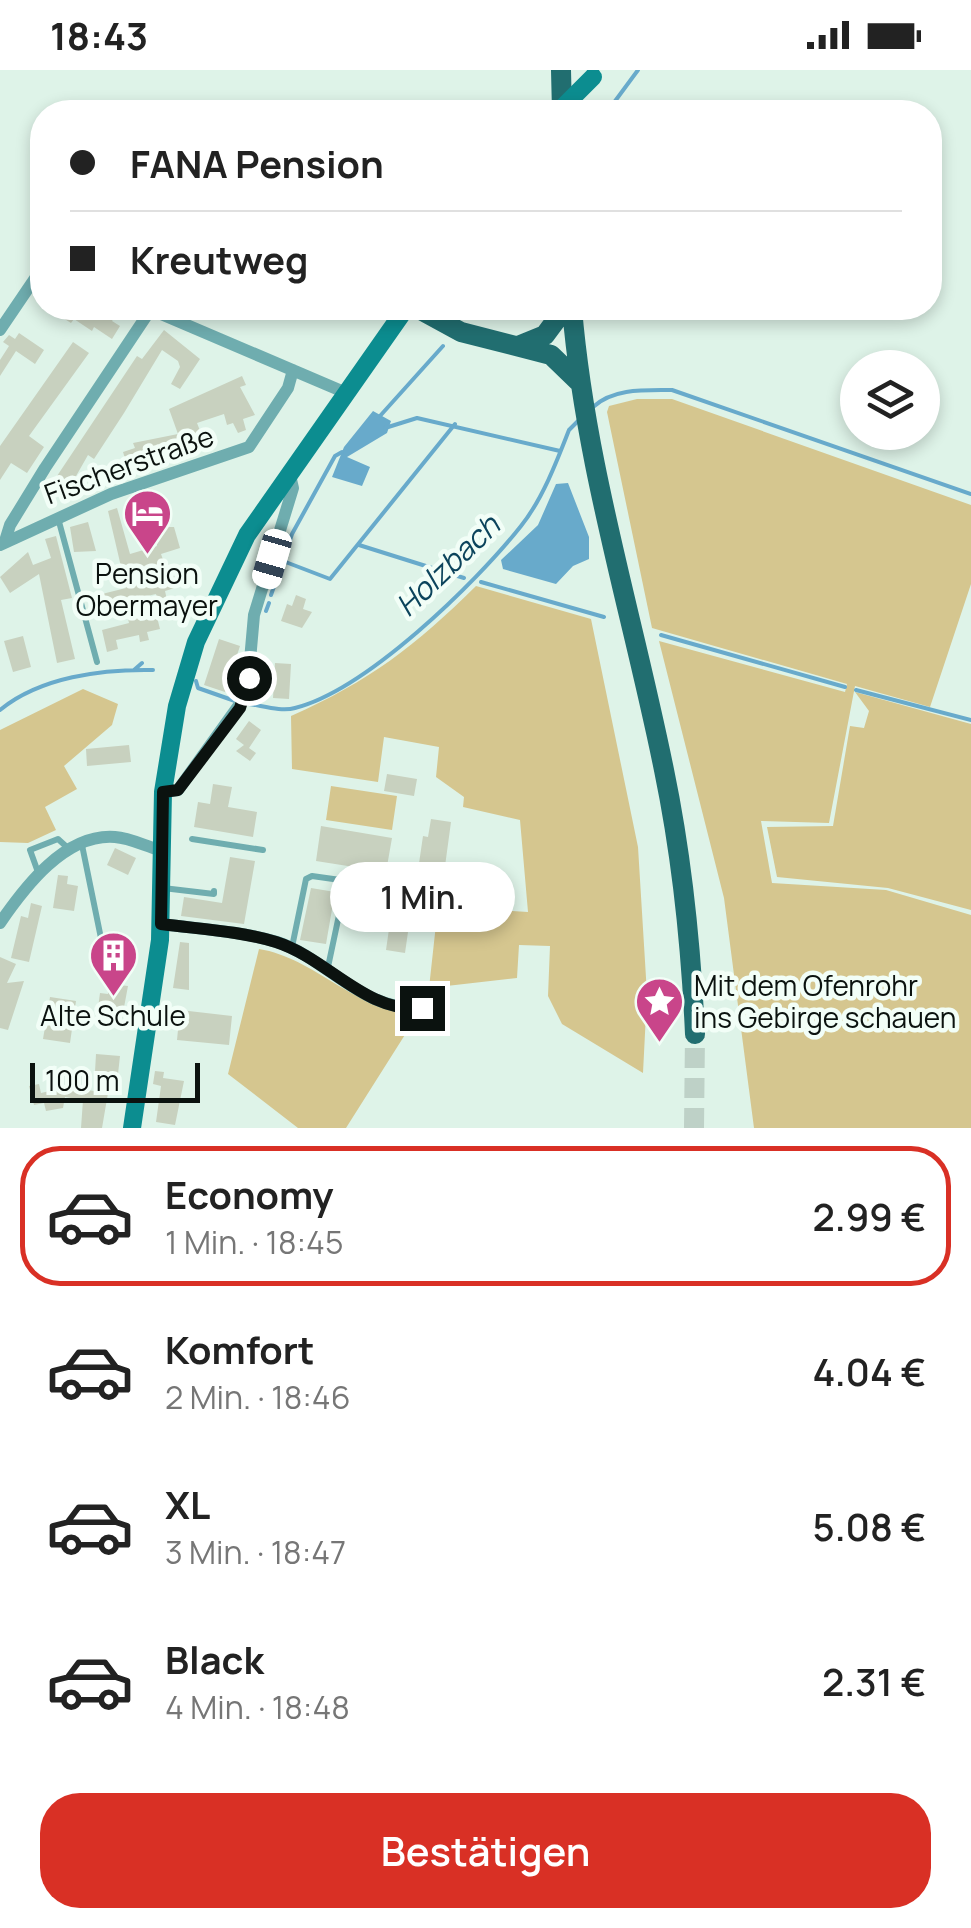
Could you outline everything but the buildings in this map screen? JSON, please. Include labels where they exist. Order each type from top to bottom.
[{"type":"main road","points":[[560,100],[561,70]]},
{"type":"main road","points":[[439,320],[461,332],[551,355],[582,390]]},
{"type":"main road","points":[[518,346],[545,335],[558,320]]},
{"type":"main road","points":[[570,320],[589,431],[673,815],[688,917],[695,1034]]},
{"type":"street","points":[[571,100],[596,74]]},
{"type":"street","points":[[0,330],[30,286]]},
{"type":"street","points":[[3,543],[45,468],[141,320]]},
{"type":"street","points":[[177,320],[344,392]]},
{"type":"street","points":[[132,1128],[147,1023],[154,1006],[161,924],[163,792],[177,706],[196,642],[247,535],[397,320]]},
{"type":"street","name":"Fischerstraße","points":[[3,543],[58,516],[249,447],[288,388],[293,370]]},
{"type":"street","points":[[163,792],[178,790],[247,694],[254,616],[293,488],[289,470]]},
{"type":"street","points":[[0,923],[6,903],[76,847],[112,836],[160,850]]},
{"type":"street","points":[[161,924],[274,941],[328,969],[384,1006],[422,1008]]},
{"type":"lane","points":[[58,516],[97,662]]},
{"type":"lane","points":[[39,874],[30,850],[58,839],[76,847],[104,953]]},
{"type":"lane","points":[[192,839],[264,850]]},
{"type":"lane","points":[[291,948],[306,878],[411,890]]},
{"type":"lane","points":[[328,969],[346,882]]},
{"type":"lane","points":[[162,888],[214,891]]},
{"type":"shaded area","points":[[637,399],[672,399],[971,505],[971,584],[930,707],[855,686],[829,823],[761,821],[772,883],[886,890],[971,915],[971,1128],[754,1128],[724,898],[659,641],[845,692],[847,684],[652,628],[607,412],[609,406]]},
{"type":"shaded area","points":[[476,586],[591,619],[638,847],[647,994],[643,1073],[562,1024],[548,996],[550,946],[519,945],[517,978],[429,988],[438,906],[528,912],[520,820],[463,807],[464,797],[436,777],[439,747],[384,737],[378,782],[292,769],[291,716],[345,689],[390,660]]},
{"type":"shaded area","points":[[83,689],[118,704],[112,725],[64,766],[77,789],[45,807],[56,830],[28,843],[0,842],[0,730]]},
{"type":"shaded area","points":[[855,692],[971,724],[971,910],[888,888],[777,877],[767,827],[833,826],[850,726],[864,728],[869,711]]},
{"type":"shaded area","points":[[331,786],[397,796],[392,830],[326,820]]},
{"type":"shaded area","points":[[259,949],[300,963],[378,1005],[420,1011],[346,1128],[298,1128],[228,1074]]},
{"type":"water","points":[[373,411],[391,421],[387,433],[347,457],[370,467],[362,486],[332,477],[344,447]]},
{"type":"water","points":[[568,483],[589,537],[589,559],[573,566],[556,584],[503,569],[501,560],[538,525],[556,484]]},
{"type":"waterway","points":[[616,100],[638,70]]},
{"type":"waterway","points":[[380,416],[443,346]]},
{"type":"waterway","name":"Holzbach","points":[[593,407],[620,393],[672,390],[971,494]]},
{"type":"waterway","points":[[385,428],[417,418],[560,451]]},
{"type":"waterway","name":"Holzbach","points":[[249,704],[290,709],[323,697],[386,658],[417,632],[476,576],[529,516],[569,430],[579,420]]},
{"type":"waterway","points":[[283,561],[330,579],[455,424]]},
{"type":"waterway","points":[[271,595],[292,534],[335,456],[342,452]]},
{"type":"waterway","points":[[359,545],[464,578]]},
{"type":"waterway","points":[[481,582],[604,617]]},
{"type":"waterway","points":[[266,611],[269,603]]},
{"type":"waterway","points":[[661,635],[845,687]]},
{"type":"waterway","name":"Holzbach","points":[[134,670],[142,663]]},
{"type":"waterway","points":[[0,710],[34,690],[72,677],[153,670]]},
{"type":"waterway","name":"Holzbach","points":[[196,681],[198,688],[235,701]]},
{"type":"waterway","points":[[856,690],[971,720]]},
{"type":"tunnel","points":[[694,1128],[695,1034]]},
{"type":"place","name":"Pension Obermayer","points":[[147,556]]},
{"type":"place","name":"Alte Schule","points":[[113,998]]},
{"type":"place","name":"Mit dem Ofenrohr ins Gebirge schauen","points":[[659,1044]]},
{"type":"route","points":[[249,678],[240,708],[178,790],[163,792],[161,924],[274,941],[308,956],[384,1006],[400,1010],[422,1008]]}]
